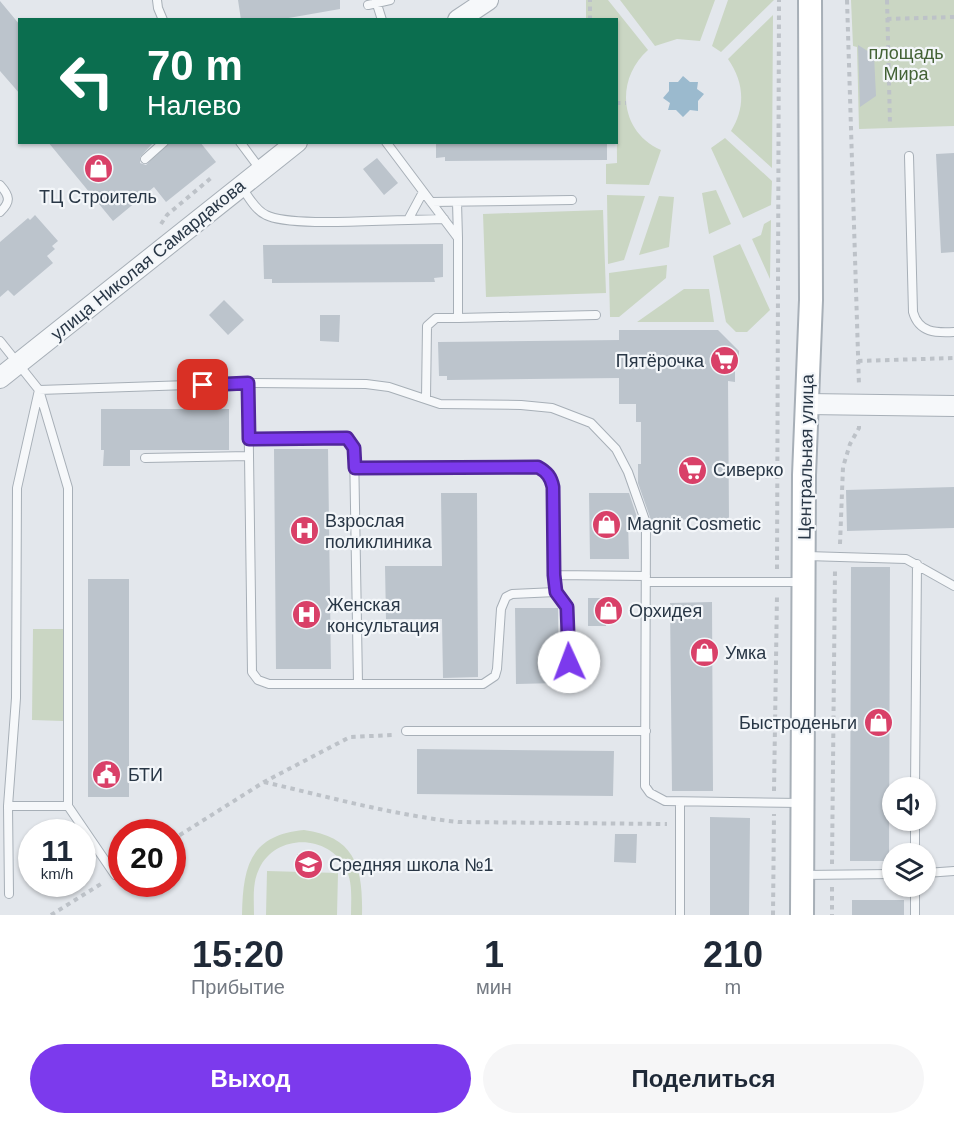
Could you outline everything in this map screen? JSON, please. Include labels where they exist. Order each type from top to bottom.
[{"type":"main road","name":"Центральная улица","points":[[802,915],[804,556],[811,300],[810,0]]},
{"type":"street","points":[[461,18],[488,0]]},
{"type":"street","name":"улица Николая Самардакова","points":[[0,378],[294,144]]},
{"type":"street","points":[[807,404],[954,406]]},
{"type":"lane","points":[[157,0],[163,18]]},
{"type":"lane","points":[[368,5],[390,0]]},
{"type":"lane","points":[[376,2],[381,18]]},
{"type":"lane","points":[[145,159],[162,144]]},
{"type":"lane","points":[[242,144],[261,170]]},
{"type":"lane","points":[[387,144],[458,238]]},
{"type":"lane","points":[[909,156],[913,312],[921,326],[927,330],[934,333],[954,332]]},
{"type":"lane","points":[[0,185],[7,192],[9,199],[8,205],[0,212]]},
{"type":"lane","points":[[241,187],[259,210],[280,220],[444,219]]},
{"type":"lane","points":[[408,220],[423,192]]},
{"type":"lane","points":[[431,202],[572,200]]},
{"type":"lane","points":[[457,202],[458,318]]},
{"type":"lane","points":[[426,398],[427,326],[436,318],[596,315]]},
{"type":"lane","points":[[0,341],[39,390],[68,488],[68,807],[108,865]]},
{"type":"lane","points":[[39,390],[248,383],[366,384],[389,387],[440,404],[538,406],[570,413],[591,423],[616,449],[628,472],[646,523],[645,786],[657,798],[680,802],[802,803]]},
{"type":"lane","points":[[248,383],[252,672],[254,677],[269,684],[483,684],[495,676],[497,669],[501,609],[506,597],[512,594],[556,592]]},
{"type":"lane","points":[[9,894],[8,806],[16,698],[17,488],[39,390]]},
{"type":"lane","points":[[249,439],[347,438],[354,448],[358,683]]},
{"type":"lane","points":[[145,458],[249,456]]},
{"type":"lane","points":[[355,468],[538,467],[548,474],[553,487],[556,592],[567,607],[569,680]]},
{"type":"lane","points":[[804,556],[898,557],[917,564],[954,586]]},
{"type":"lane","points":[[915,777],[917,564]]},
{"type":"lane","points":[[554,575],[804,582]]},
{"type":"lane","points":[[406,731],[646,731]]},
{"type":"lane","points":[[680,802],[680,915]]},
{"type":"lane","points":[[8,806],[68,807]]},
{"type":"lane","points":[[936,872],[954,871]]},
{"type":"lane","points":[[802,875],[882,874]]},
{"type":"lane","points":[[915,897],[915,915]]},
{"type":"path","points":[[590,18],[591,0]]},
{"type":"path","points":[[773,915],[777,582],[779,0]]},
{"type":"path","points":[[832,915],[833,575],[838,556],[843,466],[850,444],[859,428],[847,0]]},
{"type":"path","points":[[887,0],[890,124]]},
{"type":"path","points":[[887,19],[954,17]]},
{"type":"path","points":[[618,103],[626,104]]},
{"type":"path","points":[[858,361],[954,358]]},
{"type":"path","points":[[186,831],[264,782],[350,738],[401,735],[406,731]]},
{"type":"path","points":[[264,782],[408,815],[458,822],[680,824]]},
{"type":"path","points":[[51,915],[108,879]]},
{"type":"green space","points":[[586,0],[608,0],[648,50],[637,62],[630,75],[626,104],[637,131],[647,142],[661,150],[649,185],[606,184],[606,164],[617,163],[618,18],[586,18]]},
{"type":"green space","points":[[620,0],[715,0],[700,41],[677,39],[655,46]]},
{"type":"green space","points":[[728,0],[774,0],[721,52],[712,46]]},
{"type":"green space","name":"площадь Мира","points":[[851,0],[954,0],[954,126],[859,129],[857,47],[853,46]]},
{"type":"green space","points":[[773,15],[772,168],[731,131],[739,113],[741,95],[737,77],[728,59]]},
{"type":"green space","points":[[725,138],[772,181],[771,205],[743,218],[711,148]]},
{"type":"green space","points":[[716,190],[731,224],[709,234],[702,193]]},
{"type":"green space","points":[[607,195],[645,196],[624,260],[608,264]]},
{"type":"green space","points":[[659,196],[674,197],[669,247],[639,255]]},
{"type":"green space","points":[[603,210],[606,293],[486,297],[483,214]]},
{"type":"green space","points":[[771,220],[770,279],[752,239],[761,235],[764,224]]},
{"type":"green space","points":[[740,244],[770,310],[747,332],[736,332],[726,322],[713,256]]},
{"type":"green space","points":[[667,265],[666,278],[619,317],[610,317],[609,273]]},
{"type":"green space","points":[[684,289],[709,289],[714,322],[637,322]]},
{"type":"green space","points":[[33,629],[63,629],[63,721],[32,720]]},
{"type":"green space","points":[[304,830],[335,840],[353,858],[361,883],[362,915],[351,915],[350,880],[338,857],[328,849],[302,842],[277,849],[267,857],[255,880],[254,915],[242,915],[244,883],[253,857],[260,847],[271,839],[286,833]]},
{"type":"green space","points":[[267,871],[338,873],[337,915],[266,915]]},
{"type":"water","points":[[683,76],[690,82],[698,82],[697,89],[704,94],[698,101],[698,111],[690,110],[683,117],[676,110],[668,110],[670,103],[663,98],[669,91],[669,82],[678,82]]},
{"type":"building","points":[[238,0],[340,0],[340,9],[288,18],[241,18]]},
{"type":"building","points":[[0,1],[18,23],[18,92],[0,71]]},
{"type":"building","points":[[858,45],[874,55],[876,96],[860,107]]},
{"type":"building","points":[[50,144],[152,144],[140,157],[140,163],[146,165],[168,144],[202,144],[216,162],[166,202],[154,187],[113,221]]},
{"type":"building","points":[[436,144],[607,144],[607,160],[445,161],[445,157],[436,158]]},
{"type":"building","points":[[954,153],[954,252],[941,253],[936,154]]},
{"type":"building","points":[[377,158],[398,183],[384,195],[363,169]]},
{"type":"building","points":[[35,215],[58,241],[52,246],[55,249],[47,256],[53,263],[14,296],[8,290],[0,297],[0,242],[28,218],[30,220]]},
{"type":"building","points":[[443,244],[443,277],[434,278],[435,282],[272,283],[272,279],[264,279],[263,245]]},
{"type":"building","points":[[224,300],[244,320],[228,335],[209,315]]},
{"type":"building","points":[[320,315],[340,315],[339,342],[320,341]]},
{"type":"building","name":"Сиверко","points":[[619,330],[718,330],[739,351],[739,360],[735,365],[735,382],[728,381],[729,519],[651,520],[638,483],[638,464],[641,464],[641,422],[636,422],[636,404],[619,404],[619,378],[447,380],[447,376],[439,376],[438,342],[619,340]]},
{"type":"building","points":[[101,409],[229,409],[229,450],[130,450],[130,466],[103,466]]},
{"type":"building","points":[[274,449],[328,449],[331,669],[276,669]]},
{"type":"building","points":[[954,487],[954,528],[847,531],[846,490]]},
{"type":"building","points":[[441,493],[477,493],[478,677],[443,678],[442,619],[386,619],[385,566],[442,566]]},
{"type":"building","points":[[589,493],[629,493],[638,520],[628,520],[629,559],[590,559]]},
{"type":"building","points":[[851,567],[890,567],[889,777],[882,777],[882,831],[889,831],[889,843],[882,843],[882,861],[850,861]]},
{"type":"building","points":[[88,579],[129,579],[129,797],[88,797]]},
{"type":"building","points":[[588,598],[606,598],[606,626],[588,626]]},
{"type":"building","points":[[712,602],[713,791],[672,791],[670,603]]},
{"type":"building","points":[[515,608],[558,608],[559,683],[516,684]]},
{"type":"building","points":[[417,749],[614,751],[613,796],[417,794]]},
{"type":"building","points":[[710,817],[750,818],[749,915],[710,915]]},
{"type":"building","points":[[615,834],[637,834],[636,863],[614,862]]},
{"type":"building","points":[[297,854],[314,854],[314,870],[297,870]]},
{"type":"building","points":[[852,900],[904,900],[904,915],[852,915]]},
{"type":"place","name":"ТЦ Строитель","points":[[98,168]]},
{"type":"place","name":"Пятёрочка","points":[[725,361]]},
{"type":"place","name":"Сиверко","points":[[692,470]]},
{"type":"place","name":"Magnit Cosmetic","points":[[606,524]]},
{"type":"place","name":"Взрослая поликлиника","points":[[304,531]]},
{"type":"place","name":"Орхидея","points":[[608,611]]},
{"type":"place","name":"Женская консультация","points":[[306,615]]},
{"type":"place","name":"Умка","points":[[704,653]]},
{"type":"place","name":"Быстроденьги","points":[[878,723]]},
{"type":"place","name":"БТИ","points":[[107,775]]},
{"type":"place","name":"Средняя школа №1","points":[[308,865]]},
{"type":"route","points":[[203,385],[248,383],[249,439],[347,438],[352,442],[354,448],[355,468],[538,467],[544,470],[552,480],[553,487],[554,575],[556,592],[567,607],[569,662]]}]
